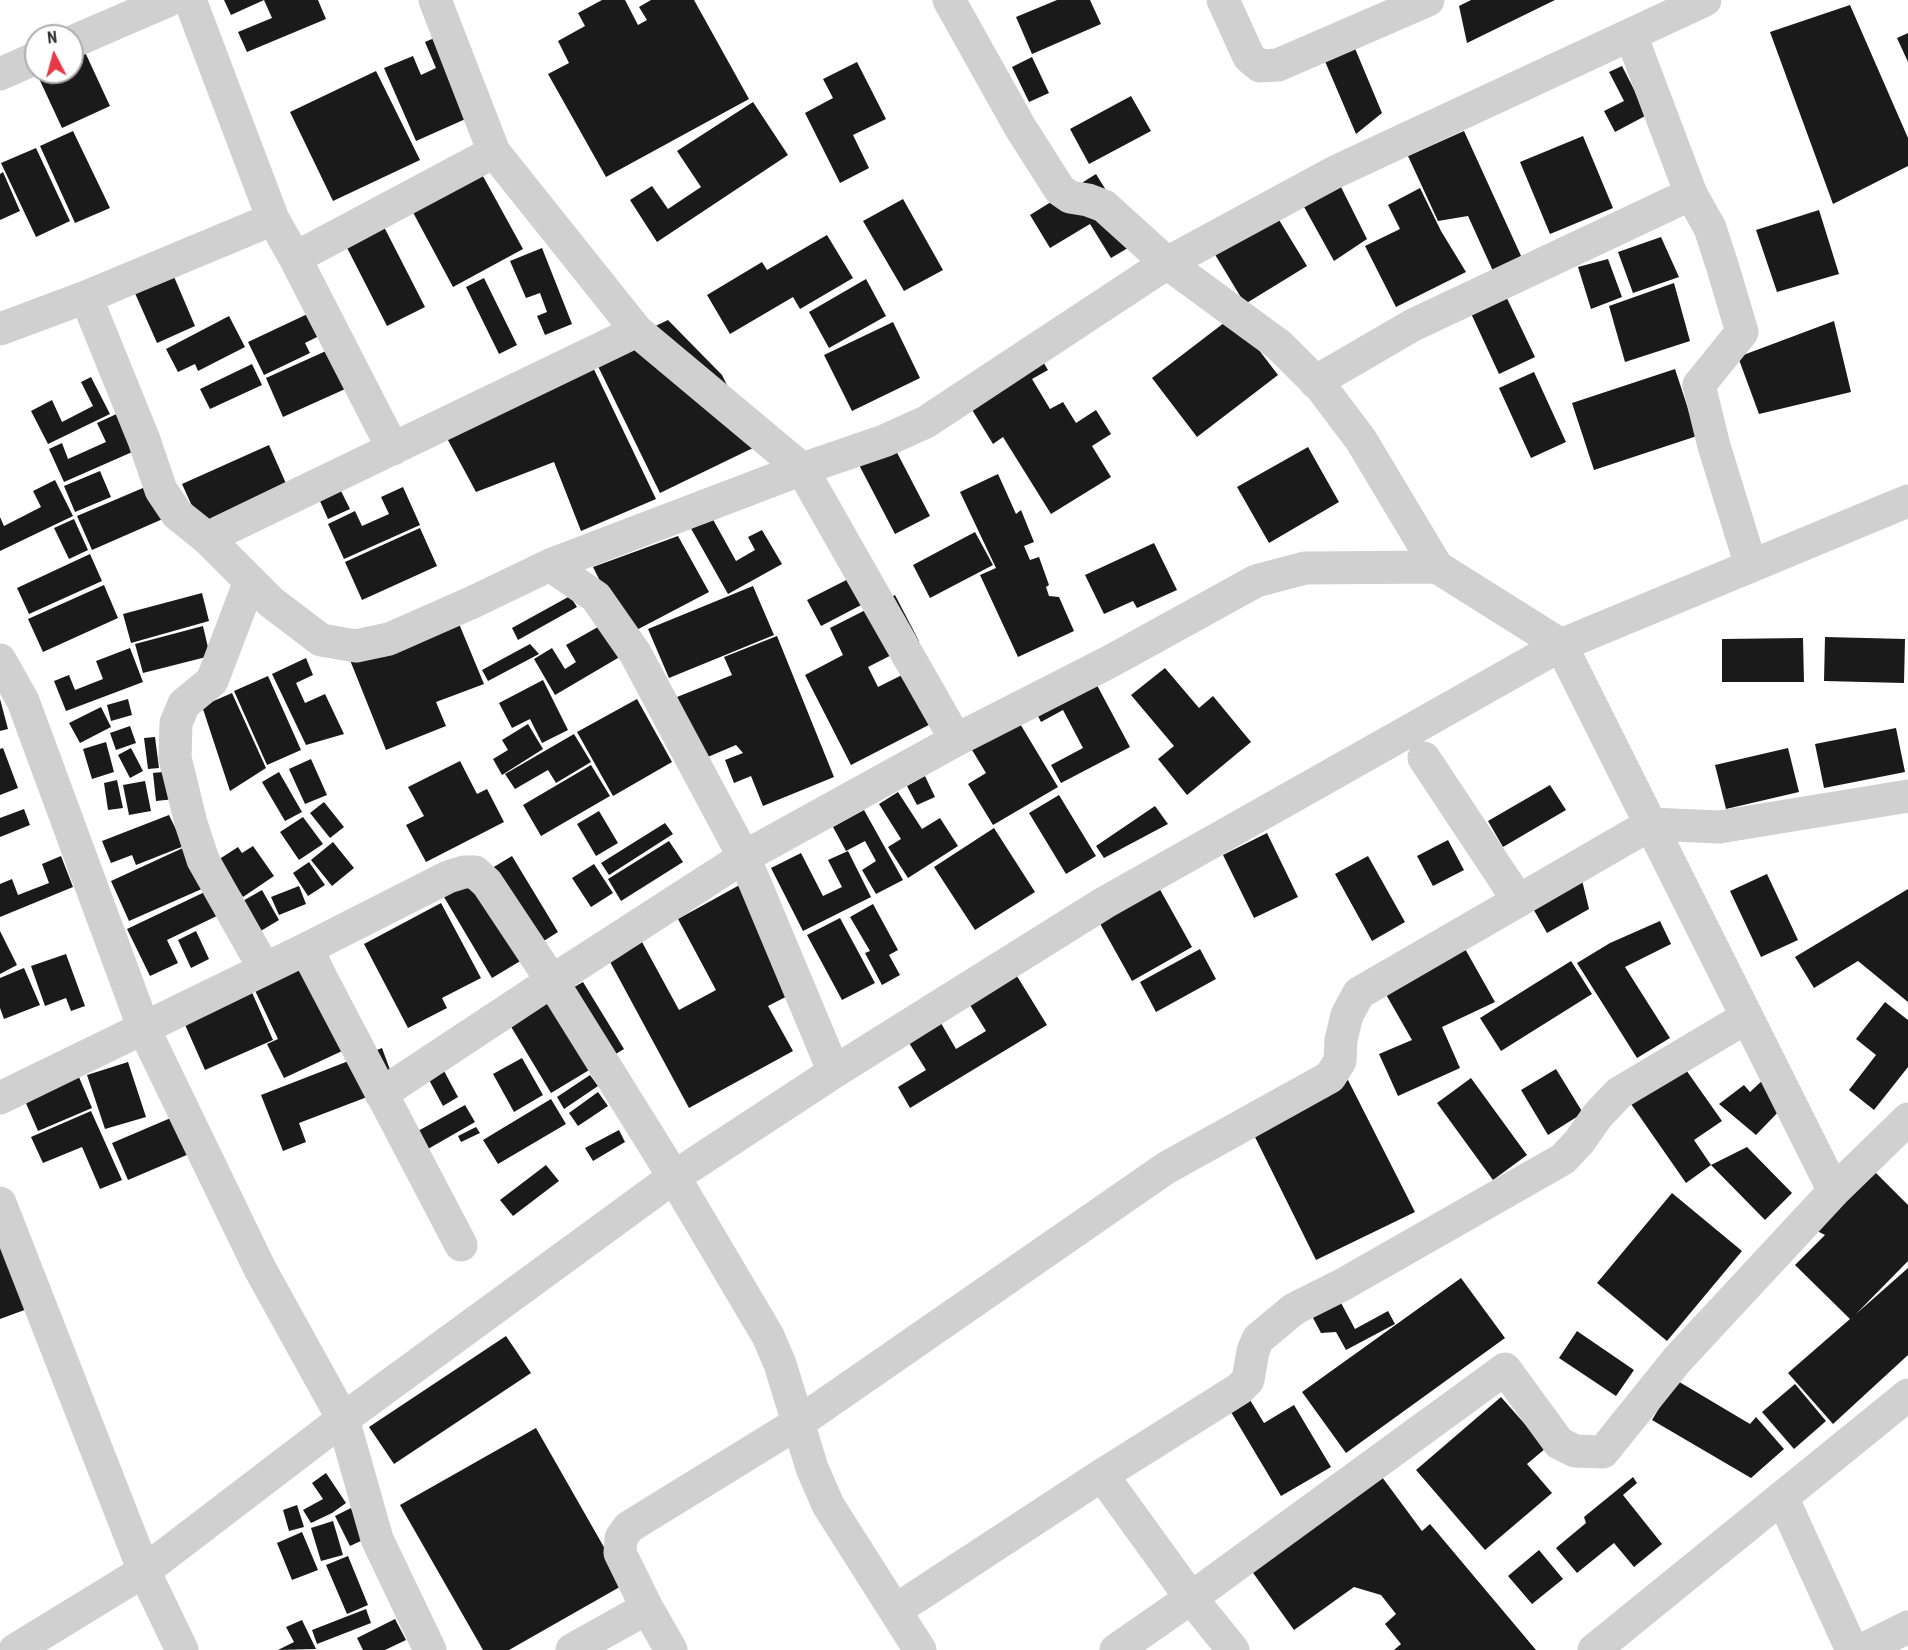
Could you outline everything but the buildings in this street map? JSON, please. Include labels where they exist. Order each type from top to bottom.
[{"type":"street","points":[[84,37],[169,0]]},
{"type":"street","points":[[190,0],[273,219],[393,449]]},
{"type":"street","points":[[435,0],[494,152],[637,332],[802,469],[956,741]]},
{"type":"street","points":[[949,0],[1020,127],[1060,190],[1070,197],[1104,206],[1167,263],[1279,345],[1315,381],[1361,440],[1437,567],[1561,645],[1834,1191]]},
{"type":"street","points":[[1223,0],[1249,57],[1260,66],[1278,65],[1428,0]]},
{"type":"street","points":[[86,297],[144,441],[161,490],[177,514],[207,538],[271,602],[321,640],[356,646],[389,639],[473,602],[550,564],[802,469],[884,441],[926,422],[1167,263],[1335,172],[1705,0]]},
{"type":"street","points":[[1631,34],[1691,194],[1710,228],[1742,332],[1699,385],[1714,446],[1751,566]]},
{"type":"street","points":[[0,74],[24,63]]},
{"type":"street","points":[[295,258],[494,152]]},
{"type":"street","points":[[1315,381],[1413,326],[1691,194]]},
{"type":"street","points":[[0,329],[86,297],[273,219]]},
{"type":"street","points":[[207,538],[637,332]]},
{"type":"street","points":[[15,1650],[144,1571],[343,1419],[674,1177],[834,1072],[1104,903],[1561,645],[1908,501]]},
{"type":"street","points":[[550,564],[596,597],[635,653],[744,857],[834,1072]]},
{"type":"street","points":[[381,1094],[744,857],[956,741],[1112,661],[1256,581],[1305,568],[1437,567]]},
{"type":"street","points":[[250,580],[212,681],[184,704],[176,723],[176,758],[191,823],[203,860],[264,968]]},
{"type":"street","points":[[0,660],[23,701],[144,1029],[260,1269],[343,1419],[378,1539],[430,1650]]},
{"type":"street","points":[[1424,758],[1518,900]]},
{"type":"street","points":[[671,1650],[620,1553],[621,1538],[629,1527],[798,1423],[1166,1168],[1330,1077],[1340,1062],[1341,1040],[1347,1015],[1359,993],[1651,824],[1719,827],[1908,796]]},
{"type":"street","points":[[0,1098],[144,1029],[448,877],[464,872],[475,872],[487,883],[552,981],[674,1177],[768,1336],[780,1364],[812,1468],[828,1505],[920,1650]]},
{"type":"street","points":[[306,948],[461,1245]]},
{"type":"street","points":[[896,1610],[1102,1475],[1239,1389],[1248,1380],[1253,1351],[1258,1339],[1294,1309],[1342,1285],[1563,1159],[1579,1142],[1598,1115],[1619,1094],[1747,1017]]},
{"type":"street","points":[[1116,1650],[1505,1369],[1559,1443],[1575,1451],[1603,1452],[1677,1360],[1834,1191],[1908,1119]]},
{"type":"street","points":[[0,1203],[144,1571],[182,1650]]},
{"type":"street","points":[[1594,1650],[1908,1395]]},
{"type":"street","points":[[1102,1475],[1191,1598],[1233,1650]]},
{"type":"street","points":[[1782,1497],[1852,1650]]},
{"type":"street","points":[[572,1650],[647,1608]]},
{"type":"street","points":[[1862,1650],[1908,1627]]}]
